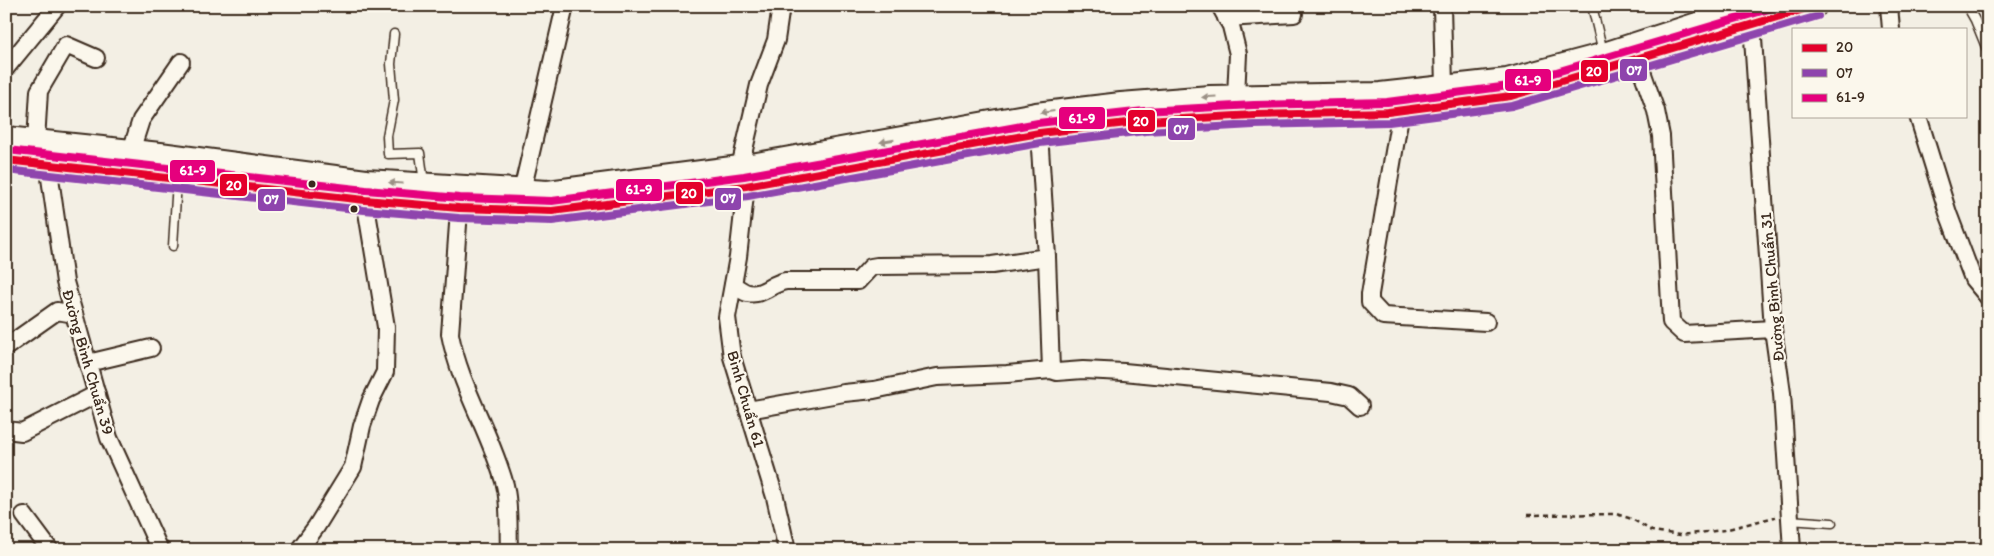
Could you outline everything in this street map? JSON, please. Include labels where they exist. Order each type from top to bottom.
[{"type":"main road","points":[[6,160],[365,200],[460,198],[522,191],[548,192],[743,177],[1036,114],[1121,104],[1236,96],[1380,94],[1507,80],[1753,15],[1815,6]]},
{"type":"main road","points":[[6,138],[131,151],[366,181],[425,185],[460,198],[552,211],[743,177],[1038,133],[1144,121],[1401,110],[1511,96],[1638,60],[1753,15]]},
{"type":"street","points":[[6,68],[57,6]]},
{"type":"street","points":[[522,191],[565,6]]},
{"type":"street","name":"Bình Chuẩn 61","points":[[781,6],[776,40],[759,85],[743,177],[738,257],[727,317],[732,357],[775,497],[787,550]]},
{"type":"street","points":[[1442,6],[1444,87]]},
{"type":"street","points":[[1889,6],[1891,28]]},
{"type":"street","points":[[1223,12],[1294,14]]},
{"type":"street","points":[[1223,12],[1231,26],[1238,54],[1236,96]]},
{"type":"street","name":"Đường Bình Chuẩn 31","points":[[1753,15],[1773,329],[1782,393],[1792,550]]},
{"type":"street","points":[[36,141],[39,91],[66,45],[96,58]]},
{"type":"street","points":[[1638,60],[1656,111],[1660,136],[1671,322],[1684,334],[1773,329]]},
{"type":"street","points":[[131,151],[141,120],[181,62]]},
{"type":"street","points":[[1401,110],[1370,302],[1383,316],[1486,322]]},
{"type":"street","points":[[1919,118],[1948,213],[1973,279],[1988,297]]},
{"type":"street","points":[[1038,133],[1047,257],[1051,370]]},
{"type":"street","name":"Đường Bình Chuẩn 39","points":[[48,164],[65,282],[109,438],[160,550]]},
{"type":"street","points":[[460,198],[450,334],[462,377],[505,486],[509,550]]},
{"type":"street","points":[[299,550],[316,527],[353,467],[362,426],[371,400],[386,372],[386,328],[365,200]]},
{"type":"street","points":[[733,286],[746,293],[762,293],[778,282],[786,280],[858,281],[871,267],[878,266],[992,265],[1047,257]]},
{"type":"street","points":[[6,347],[57,311],[74,314]]},
{"type":"street","points":[[88,363],[151,348]]},
{"type":"street","points":[[748,410],[844,393],[874,390],[937,377],[1051,370],[1057,372],[1083,370],[1124,372],[1331,392],[1348,396],[1360,406]]},
{"type":"street","points":[[6,430],[22,432],[97,394]]},
{"type":"street","points":[[24,515],[50,550]]},
{"type":"street","points":[[775,550],[783,531]]},
{"type":"lane","points":[[1592,6],[1604,54]]},
{"type":"lane","points":[[1967,6],[1988,52]]},
{"type":"lane","points":[[394,34],[391,64],[394,100],[387,136],[388,154],[420,153],[425,185]]},
{"type":"lane","points":[[173,246],[177,179]]},
{"type":"lane","points":[[1789,517],[1832,523]]},
{"type":"path","points":[[1527,515],[1616,514],[1632,519],[1652,531],[1680,535],[1724,530],[1789,517]]},
{"type":"transit line","name":"61-9","points":[[7,150],[366,190],[460,198],[552,201],[744,176],[1038,123],[1144,111],[1254,105],[1387,102],[1509,86],[1779,6]]},
{"type":"transit line","name":"20","points":[[6,160],[365,200],[459,208],[552,211],[746,186],[1039,133],[1145,121],[1254,115],[1388,112],[1511,96],[1814,6]]},
{"type":"transit line","name":"07","points":[[6,170],[364,210],[459,218],[552,221],[748,196],[1040,143],[1146,131],[1254,125],[1389,122],[1512,106],[1818,16]]}]
